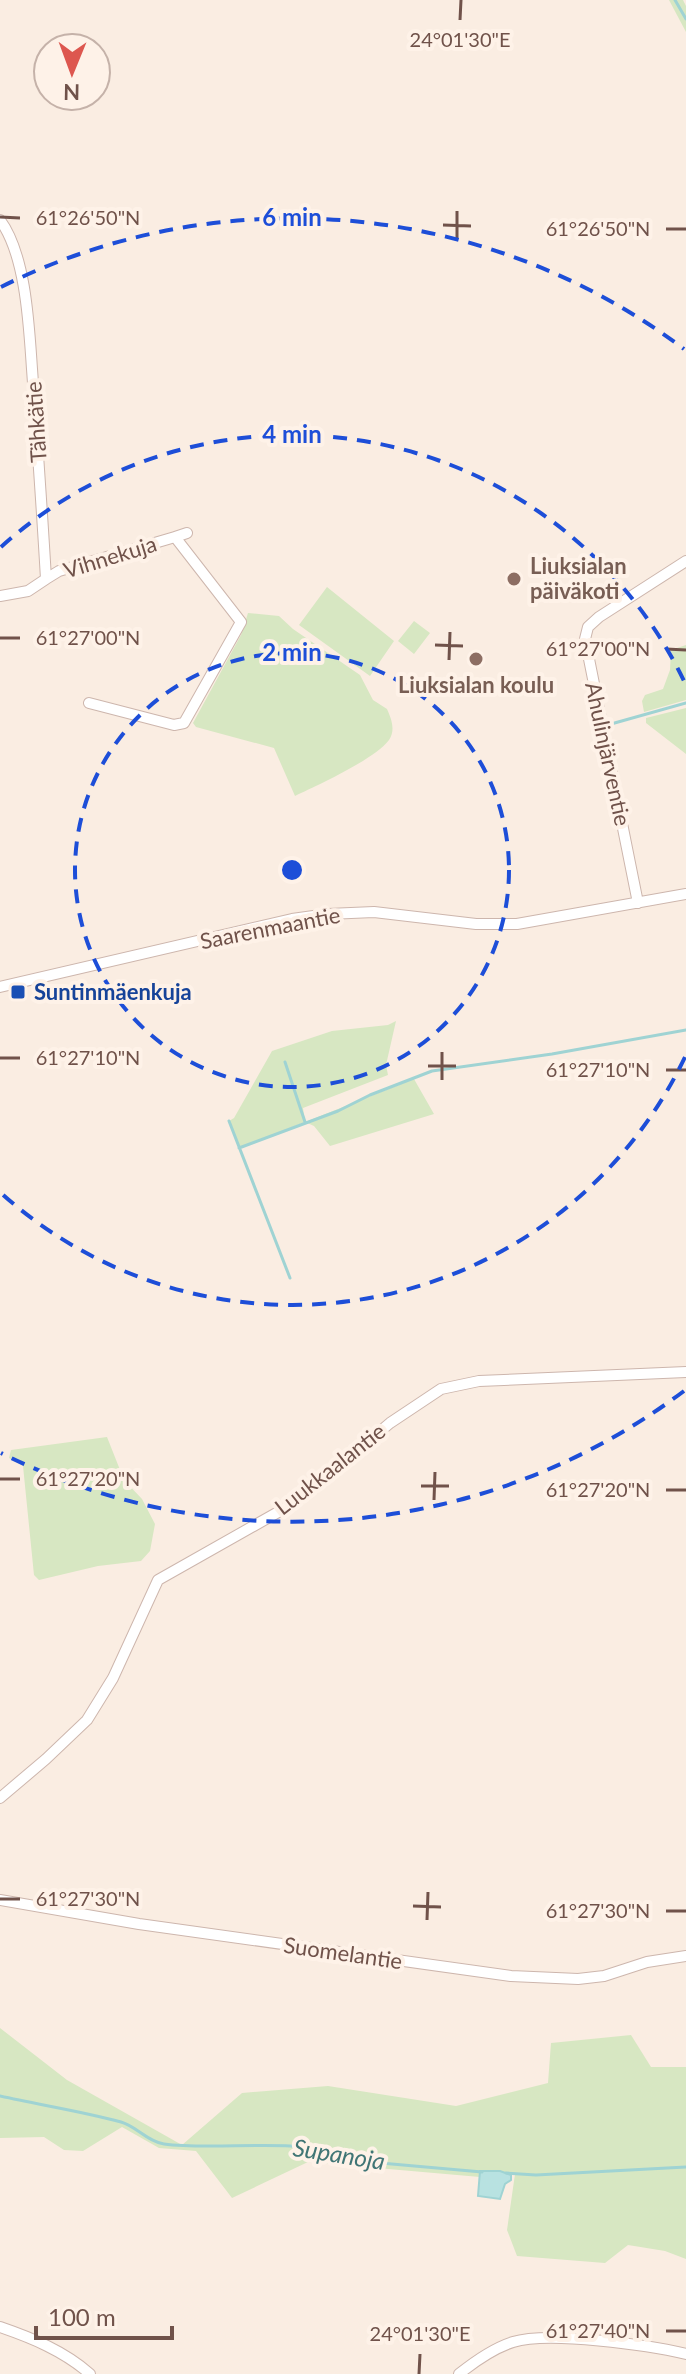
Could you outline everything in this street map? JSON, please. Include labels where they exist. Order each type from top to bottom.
[{"type":"street","name":"Tähkätie","points":[[0,220],[8,231],[18,263],[30,341],[46,579]]},
{"type":"street","name":"Vihnekuja","points":[[46,579],[59,571],[187,533]]},
{"type":"street","name":"Vihnekuja","points":[[89,703],[174,725],[184,723],[241,622],[175,537]]},
{"type":"street","name":"Ahulinjärventie","points":[[638,903],[585,639],[588,627],[599,617],[686,561]]},
{"type":"street","points":[[0,596],[28,591],[46,579]]},
{"type":"street","name":"Saarenmaantie","points":[[0,987],[292,919],[328,914],[374,912],[476,924],[517,924],[686,894]]},
{"type":"street","name":"Luukkaalantie","points":[[0,1798],[87,1720],[113,1678],[158,1580],[296,1502],[390,1423],[441,1389],[479,1381],[686,1372]]},
{"type":"street","name":"Suomelantie","points":[[0,1900],[139,1924],[511,1976],[578,1979],[604,1976],[647,1962],[686,1956]]},
{"type":"street","points":[[0,2327],[55,2350],[90,2374]]},
{"type":"street","points":[[459,2374],[514,2342],[540,2338],[648,2347],[686,2354]]},
{"type":"green space","points":[[669,0],[683,0],[686,6],[686,32]]},
{"type":"green space","points":[[327,587],[394,641],[370,676],[299,625]]},
{"type":"green space","points":[[248,613],[279,616],[360,675],[373,700],[387,709],[392,728],[389,740],[359,763],[295,796],[274,748],[196,727],[193,723],[241,635]]},
{"type":"green space","points":[[414,621],[430,633],[414,654],[398,641]]},
{"type":"green space","points":[[686,645],[686,700],[644,712],[642,701],[645,695],[663,689],[670,670],[671,650]]},
{"type":"green space","points":[[686,708],[686,754],[646,723],[646,718]]},
{"type":"green space","points":[[396,1021],[386,1065],[388,1075],[303,1108],[305,1122],[239,1148],[229,1121],[234,1118],[272,1051],[332,1031],[388,1025]]},
{"type":"green space","points":[[414,1079],[434,1114],[330,1146],[314,1126],[305,1122]]},
{"type":"green space","points":[[107,1437],[124,1480],[142,1499],[155,1524],[150,1551],[141,1561],[98,1566],[39,1580],[34,1575],[23,1466],[9,1458],[11,1450]]},
{"type":"green space","points":[[0,2028],[67,2080],[182,2145],[242,2093],[328,2086],[456,2106],[548,2083],[551,2043],[631,2035],[651,2067],[686,2067],[686,2259],[665,2251],[628,2245],[605,2263],[517,2256],[507,2230],[515,2174],[480,2177],[308,2162],[232,2198],[196,2151],[159,2148],[122,2127],[83,2151],[64,2150],[44,2137],[0,2138]]},
{"type":"water","points":[[480,2171],[500,2171],[511,2175],[500,2199],[478,2196]]},
{"type":"waterway","points":[[675,0],[686,19]]},
{"type":"waterway","points":[[611,724],[686,703]]},
{"type":"waterway","points":[[239,1148],[432,1071],[686,1030]]},
{"type":"waterway","points":[[285,1062],[305,1122]]},
{"type":"waterway","points":[[229,1121],[290,1278]]},
{"type":"waterway","name":"Supanoja","points":[[0,2096],[121,2122],[164,2144],[315,2148],[358,2161],[482,2172]]},
{"type":"waterway","name":"Supanoja","points":[[506,2173],[536,2175],[686,2167]]},
{"type":"place","name":"Liuksialan päiväkoti","points":[[514,579]]},
{"type":"place","name":"Liuksialan koulu","points":[[476,659]]},
{"type":"place","name":"Suntinmäenkuja","points":[[18,992]]}]
